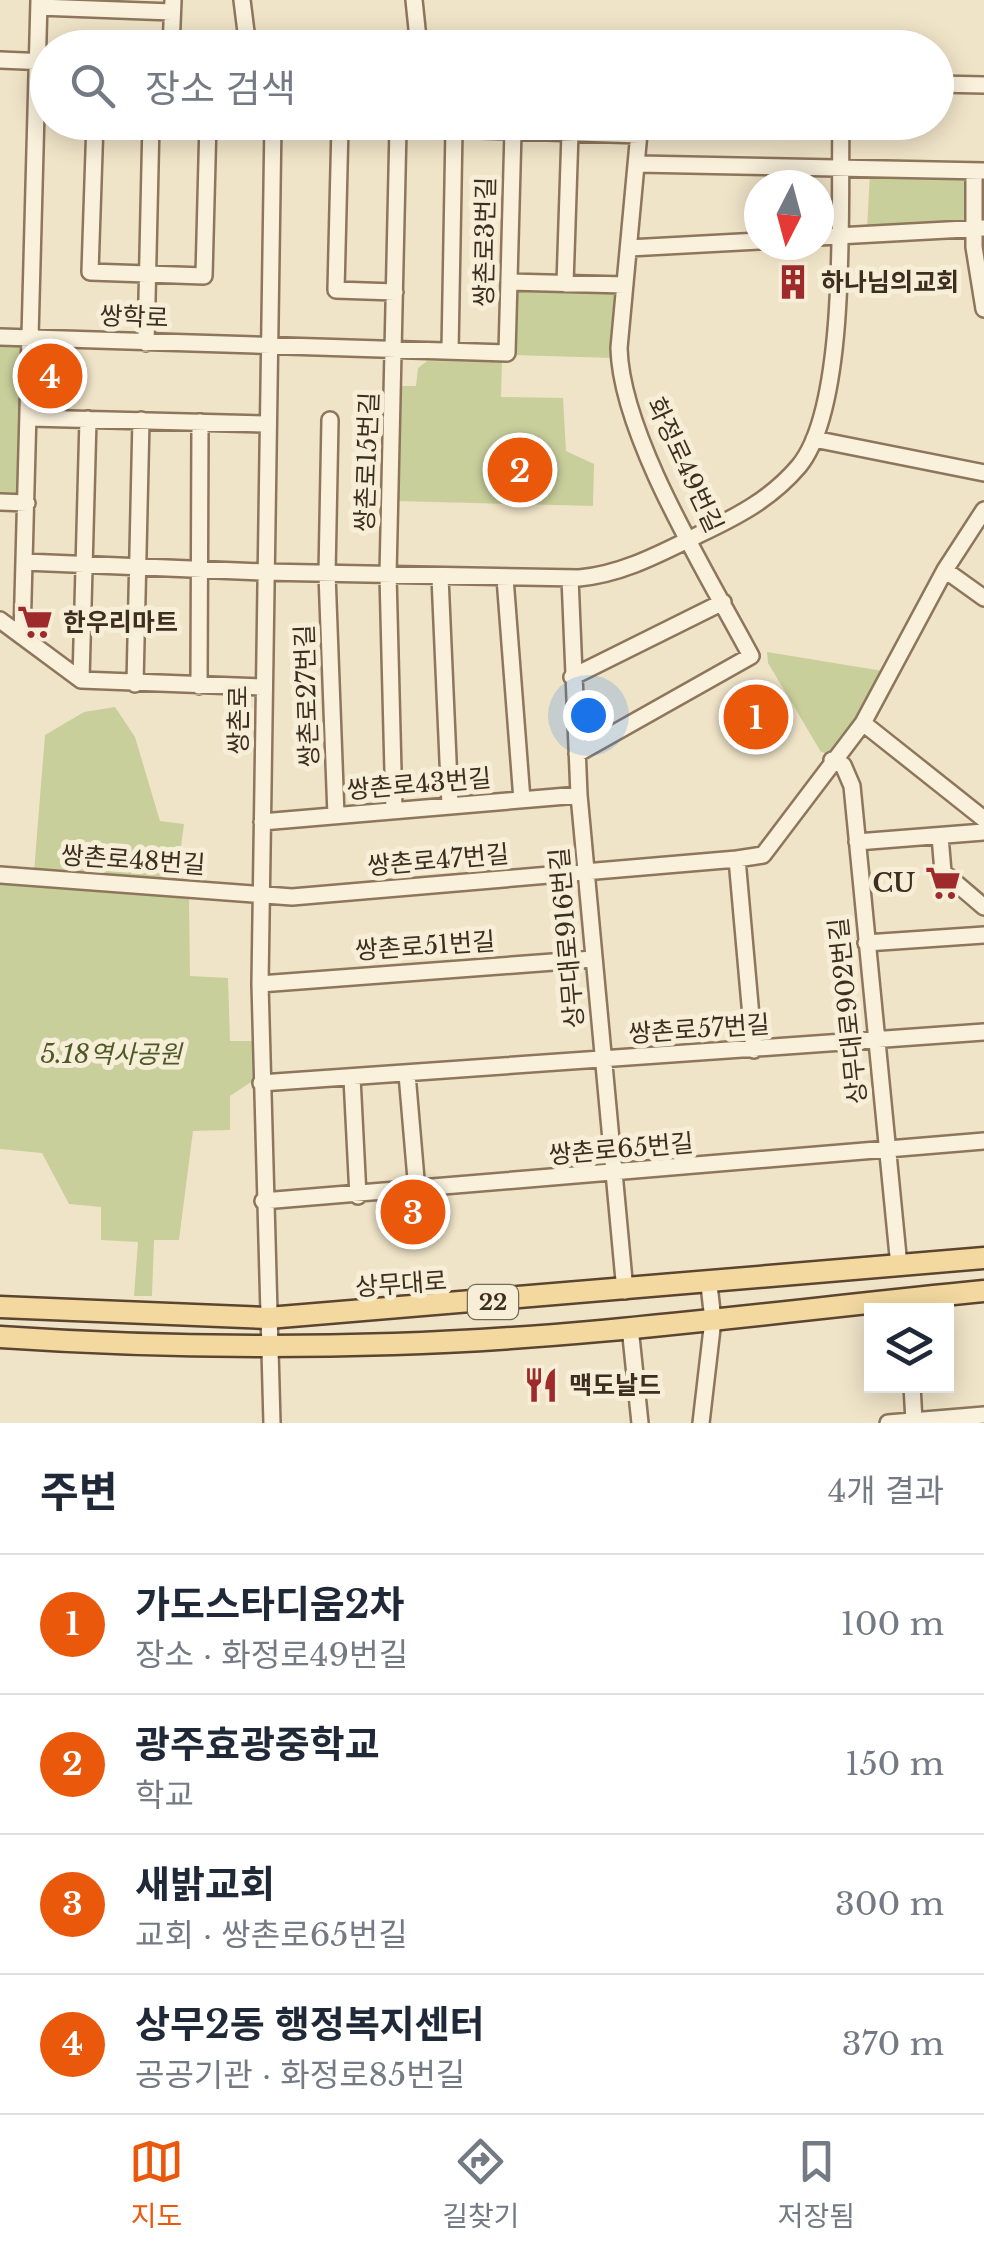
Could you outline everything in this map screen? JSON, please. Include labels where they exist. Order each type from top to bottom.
[{"type":"main road","name":"상무대로","points":[[0,1307],[268,1318],[626,1292],[984,1258]]},
{"type":"main road","name":"22","points":[[915,1303],[984,1291]]},
{"type":"main road","name":"22","points":[[0,1337],[269,1347],[438,1342],[864,1308]]},
{"type":"street","points":[[242,0],[246,30]]},
{"type":"street","points":[[414,0],[417,30]]},
{"type":"street","points":[[41,30],[39,3],[172,6]]},
{"type":"street","points":[[0,60],[30,61]]},
{"type":"street","points":[[954,84],[984,85]]},
{"type":"street","points":[[22,636],[41,140]]},
{"type":"street","points":[[94,140],[90,272],[204,276],[208,140]]},
{"type":"street","points":[[146,343],[151,140]]},
{"type":"street","name":"쌍촌로","points":[[272,140],[260,984],[262,1201],[272,1423]]},
{"type":"street","points":[[340,140],[336,290],[395,292]]},
{"type":"street","points":[[395,350],[398,140]]},
{"type":"street","name":"쌍촌로3번길","points":[[454,140],[450,351],[507,354],[512,140]]},
{"type":"street","points":[[565,284],[570,140]]},
{"type":"street","name":"화정로49번길","points":[[577,754],[751,656],[628,408],[620,361],[639,140]]},
{"type":"street","points":[[25,562],[327,574],[570,578],[618,572],[763,502],[798,466],[814,439],[833,363],[841,140]]},
{"type":"street","points":[[638,164],[979,171],[978,228],[984,309]]},
{"type":"street","points":[[834,236],[978,228]]},
{"type":"street","points":[[629,248],[744,242]]},
{"type":"street","points":[[509,282],[624,285]]},
{"type":"street","name":"쌍학로","points":[[0,337],[266,346]]},
{"type":"street","points":[[266,346],[450,351]]},
{"type":"street","name":"쌍촌로15번길","points":[[388,575],[395,350]]},
{"type":"street","points":[[30,418],[265,424]]},
{"type":"street","points":[[80,680],[88,419]]},
{"type":"street","points":[[135,684],[141,420]]},
{"type":"street","name":"쌍촌로27번길","points":[[330,420],[327,574],[336,816]]},
{"type":"street","points":[[199,686],[200,422]]},
{"type":"street","points":[[814,439],[984,473]]},
{"type":"street","points":[[0,502],[27,503]]},
{"type":"street","name":"쌍촌로47번길","points":[[262,896],[587,874],[764,855],[863,723],[945,570],[984,510]]},
{"type":"street","points":[[945,570],[984,598]]},
{"type":"street","points":[[388,575],[394,811]]},
{"type":"street","points":[[440,577],[450,806]]},
{"type":"street","points":[[505,578],[522,800]]},
{"type":"street","name":"상무대로916번길","points":[[570,578],[579,795],[626,1292]]},
{"type":"street","points":[[572,677],[722,602]]},
{"type":"street","points":[[0,620],[80,680],[263,688]]},
{"type":"street","points":[[863,723],[984,819]]},
{"type":"street","name":"상무대로902번길","points":[[832,760],[843,765],[850,775],[899,1266]]},
{"type":"street","name":"쌍촌로43번길","points":[[262,822],[579,795]]},
{"type":"street","points":[[857,842],[984,832]]},
{"type":"street","points":[[940,836],[942,872],[984,907]]},
{"type":"street","points":[[738,858],[754,1050]]},
{"type":"street","name":"쌍촌로48번길","points":[[0,875],[262,896]]},
{"type":"street","points":[[866,943],[984,936]]},
{"type":"street","name":"쌍촌로51번길","points":[[260,984],[594,959]]},
{"type":"street","name":"쌍촌로57번길","points":[[261,1084],[984,1032]]},
{"type":"street","points":[[407,1074],[417,1191]]},
{"type":"street","points":[[352,1078],[358,1196]]},
{"type":"street","name":"쌍촌로65번길","points":[[262,1201],[984,1142]]},
{"type":"street","points":[[701,1423],[713,1320],[709,1284]]},
{"type":"street","points":[[630,1326],[640,1423]]},
{"type":"street","points":[[912,1393],[914,1421]]},
{"type":"street","points":[[888,1423],[984,1416]]},
{"type":"green space","points":[[870,173],[963,175],[967,179],[966,219],[960,224],[867,228]]},
{"type":"green space","points":[[513,289],[609,289],[618,300],[613,358],[512,355]]},
{"type":"green space","points":[[0,337],[33,339],[27,503],[0,502]]},
{"type":"green space","points":[[427,361],[502,362],[501,397],[563,398],[566,451],[594,464],[593,506],[394,501],[398,386],[416,386],[418,368]]},
{"type":"green space","points":[[767,652],[883,671],[862,716],[831,754],[821,752],[768,663]]},
{"type":"green space","name":"5.18역사공원","points":[[115,707],[135,737],[160,821],[184,824],[176,884],[140,882],[139,894],[189,899],[190,976],[228,978],[230,1041],[255,1041],[254,1080],[230,1096],[230,1130],[193,1131],[179,1240],[154,1240],[152,1296],[134,1296],[138,1242],[101,1240],[101,1207],[69,1204],[42,1153],[0,1149],[0,882],[33,884],[45,735],[84,712]]},
{"type":"place","name":"하나님의교회","points":[[793,282]]},
{"type":"place","name":"상무2동 행정복지센터","points":[[50,376]]},
{"type":"place","name":"광주효광중학교","points":[[520,470]]},
{"type":"place","name":"한우리마트","points":[[35,622]]},
{"type":"place","name":"가도스타디움2차","points":[[756,717]]},
{"type":"place","name":"CU","points":[[943,883]]},
{"type":"place","name":"새밝교회","points":[[413,1212]]},
{"type":"place","name":"맥도날드","points":[[541,1385]]}]
